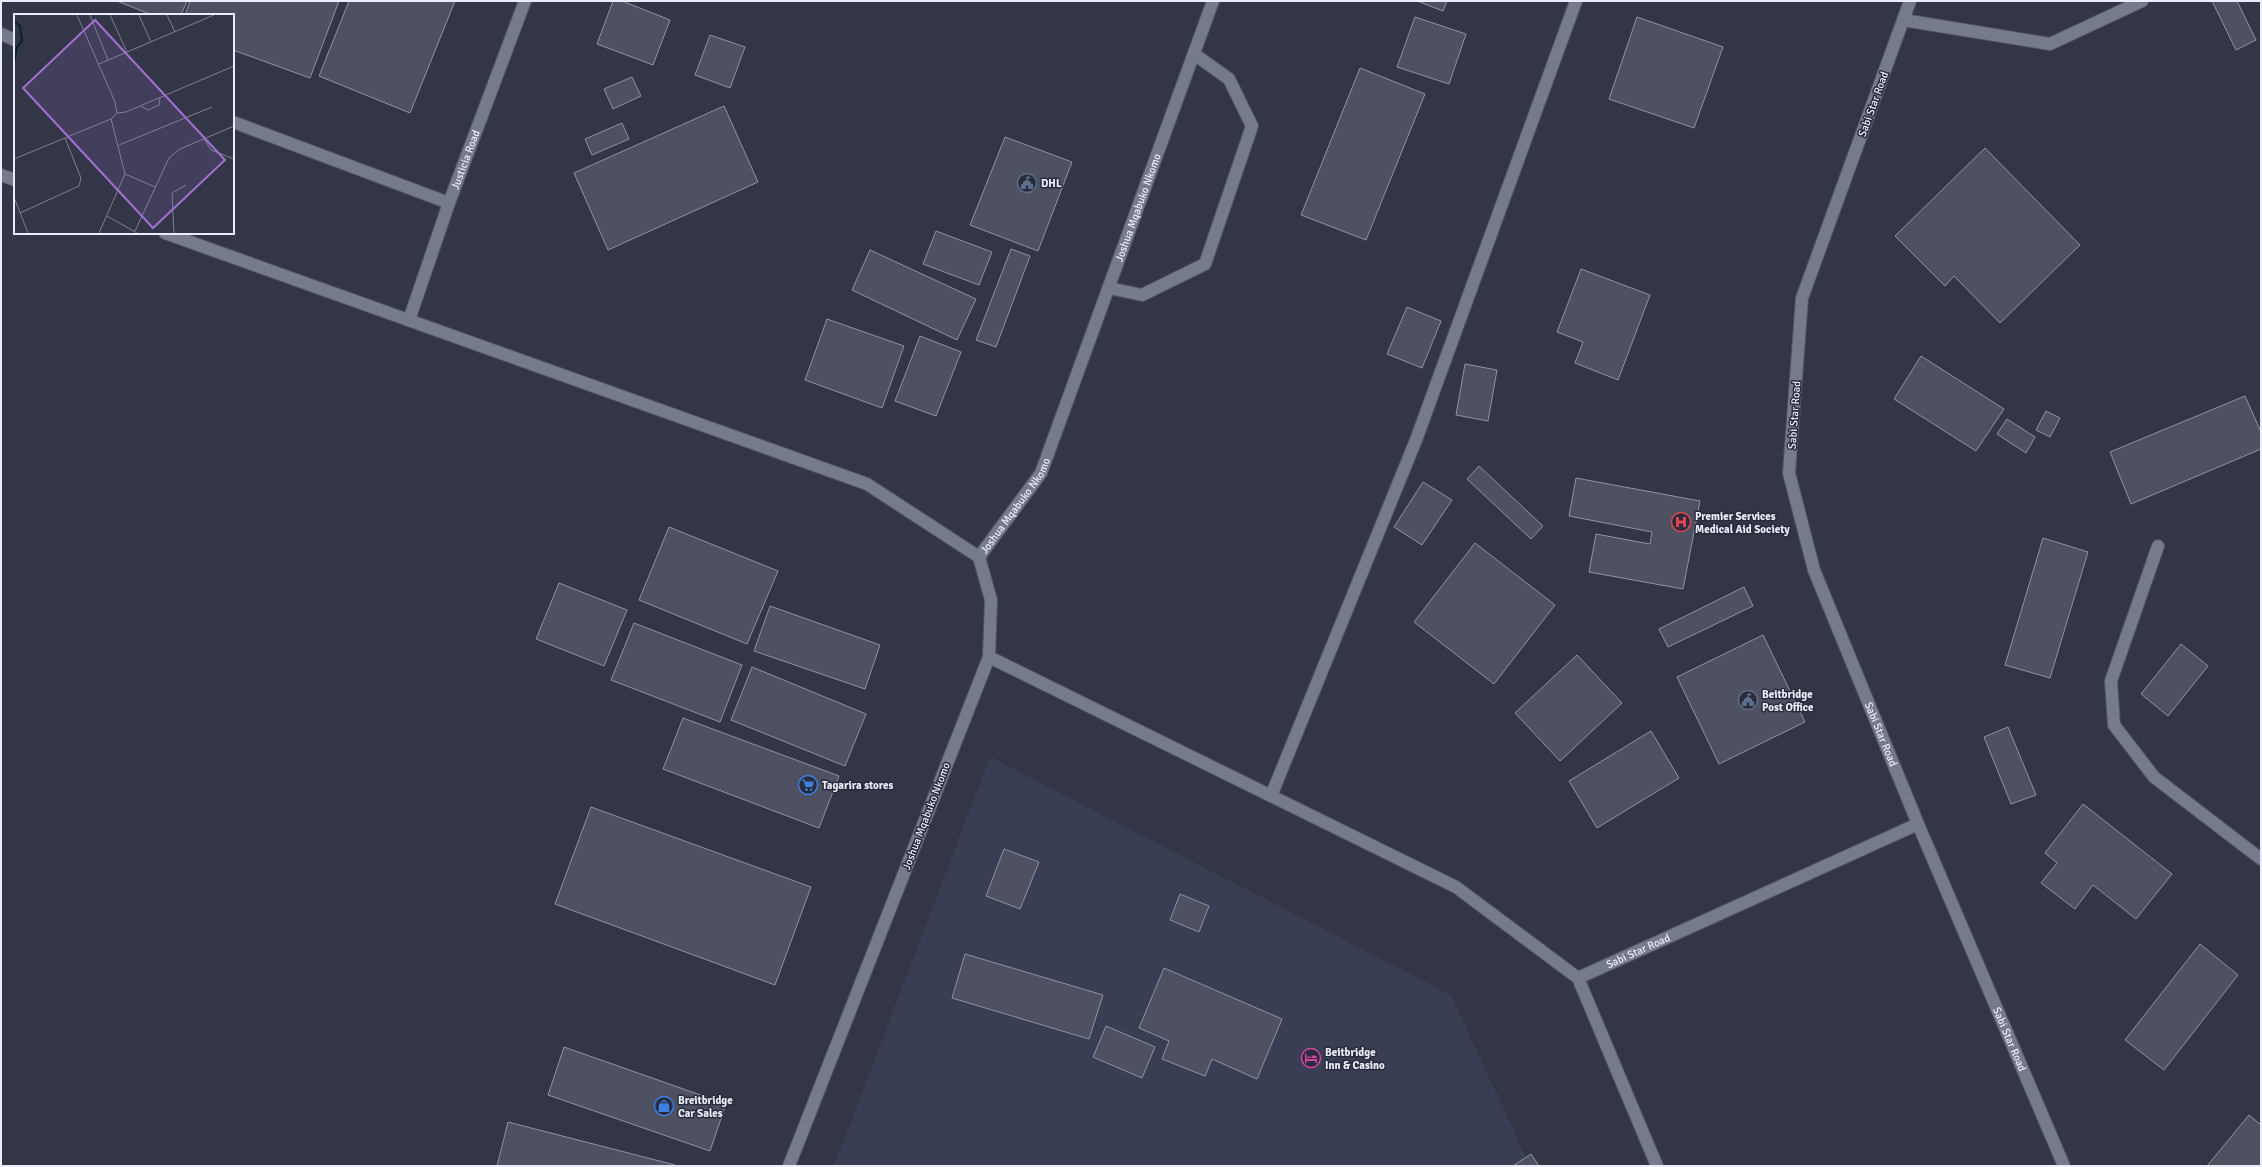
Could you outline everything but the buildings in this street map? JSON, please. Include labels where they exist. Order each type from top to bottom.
[{"type":"street","name":"Justicia Road","points":[[409,320],[449,203],[525,1]]},
{"type":"street","name":"Joshua Mqabuko Nkomo","points":[[789,1166],[989,657],[992,600],[979,557],[1041,473],[1213,1]]},
{"type":"street","points":[[1271,796],[1416,440],[1576,1]]},
{"type":"street","name":"Sabi Star Road","points":[[1910,1],[1802,298],[1789,473],[1814,570],[1918,824],[2064,1166]]},
{"type":"street","points":[[1903,20],[2050,44],[2142,1]]},
{"type":"street","points":[[1,34],[14,40]]},
{"type":"street","points":[[1109,288],[1142,295],[1205,264],[1252,126],[1229,79],[1194,54]]},
{"type":"street","points":[[234,122],[449,203]]},
{"type":"street","points":[[1,175],[14,180]]},
{"type":"street","points":[[168,234],[867,484],[979,557]]},
{"type":"street","points":[[2158,546],[2111,681],[2114,725],[2154,777],[2261,859]]},
{"type":"street","points":[[989,657],[1456,888],[1578,978],[1657,1166]]},
{"type":"street","name":"Sabi Star Road","points":[[1578,978],[1918,824]]},
{"type":"shaded area","points":[[990,757],[1451,995],[1530,1166],[834,1166]]},
{"type":"place","name":"DHL","points":[[1027,183]]},
{"type":"place","name":"Premier Services Medical Aid Society","points":[[1681,522]]},
{"type":"place","name":"Beitbridge Post Office","points":[[1748,700]]},
{"type":"place","name":"Tagarira stores","points":[[808,785]]},
{"type":"place","name":"Beitbridge Inn & Casino","points":[[1311,1058]]},
{"type":"place","name":"Breitbridge Car Sales","points":[[664,1106]]}]
